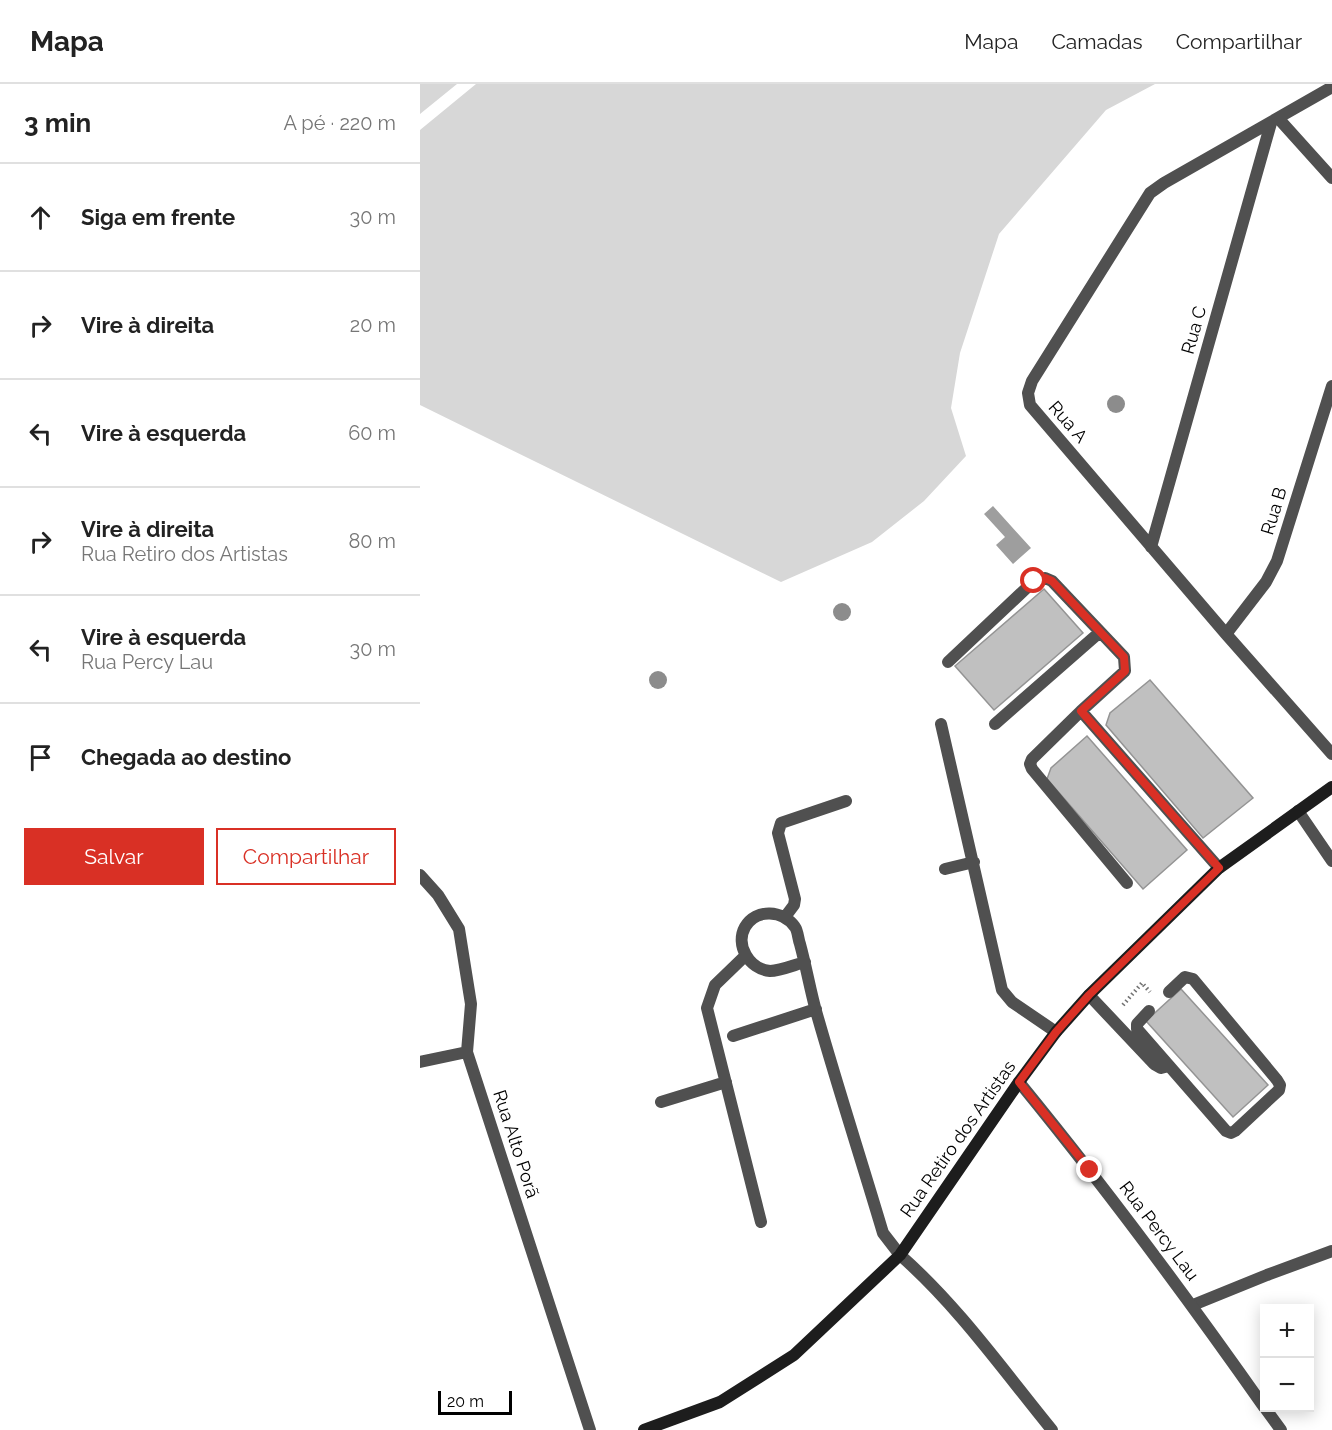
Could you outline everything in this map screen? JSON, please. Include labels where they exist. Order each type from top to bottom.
[{"type":"street","name":"Rua A","points":[[1332,87],[1150,193],[1032,381],[1028,393],[1030,405],[1332,754]]},
{"type":"street","points":[[1275,120],[1332,178]]},
{"type":"street","name":"Rua C","points":[[1151,546],[1275,120]]},
{"type":"street","name":"Rua B","points":[[1226,634],[1266,582],[1277,561],[1332,386]]},
{"type":"street","points":[[948,662],[1034,581],[1045,578],[1052,581],[1124,657],[1125,671],[1081,711],[1032,759],[1030,764],[1127,883]]},
{"type":"street","points":[[995,724],[1100,632]]},
{"type":"street","points":[[1081,711],[1219,868]]},
{"type":"street","points":[[941,724],[974,862],[998,992],[1056,1032]]},
{"type":"street","name":"Rua Retiro dos Artistas","points":[[644,1430],[720,1402],[794,1355],[900,1255],[1019,1082],[1056,1032],[1089,995],[1219,868],[1332,787]]},
{"type":"street","points":[[785,917],[794,905],[795,899],[778,833],[780,823],[846,801]]},
{"type":"street","points":[[1298,811],[1332,861]]},
{"type":"street","points":[[945,869],[974,862]]},
{"type":"street","name":"Rua Alto Porã","points":[[420,875],[438,895],[459,928],[471,1004],[467,1052],[590,1430]]},
{"type":"street","points":[[805,962],[770,971],[755,966],[745,956],[741,941],[746,927],[756,916],[770,913],[785,917],[795,928],[805,962],[816,1009],[883,1233],[900,1255],[951,1305],[1052,1430]]},
{"type":"street","points":[[745,956],[715,985],[707,1008],[761,1222]]},
{"type":"street","points":[[1149,1011],[1137,1024],[1137,1029],[1226,1131],[1231,1133],[1279,1090],[1280,1085],[1277,1080],[1193,979],[1185,977],[1169,992]]},
{"type":"street","points":[[1089,995],[1154,1064],[1161,1068],[1169,1066]]},
{"type":"street","points":[[733,1036],[816,1009]]},
{"type":"street","points":[[420,1062],[467,1052]]},
{"type":"street","points":[[661,1102],[726,1082]]},
{"type":"street","name":"Rua Percy Lau","points":[[1019,1082],[1090,1170],[1193,1305],[1260,1400]]},
{"type":"street","points":[[1193,1305],[1332,1251]]},
{"type":"street","name":"Rua Percy Lau","points":[[1268,1412],[1281,1430]]},
{"type":"path","points":[[1111,1019],[1142,983],[1146,987]]},
{"type":"shaded area","points":[[420,84],[457,84],[420,114]]},
{"type":"shaded area","points":[[476,84],[1155,84],[1106,110],[999,234],[960,353],[951,408],[966,456],[924,501],[872,542],[781,582],[420,405],[420,130]]},
{"type":"shaded area","points":[[993,506],[1031,548],[1013,564],[996,545],[1005,537],[984,514]]},
{"type":"building","points":[[1044,589],[1083,633],[994,710],[955,666]]},
{"type":"building","points":[[1150,680],[1253,798],[1203,838],[1106,725],[1110,713]]},
{"type":"building","points":[[1087,736],[1187,850],[1143,889],[1047,779],[1051,768]]},
{"type":"building","points":[[1181,989],[1268,1085],[1233,1117],[1146,1021]]},
{"type":"route","points":[[1034,581],[1045,578],[1052,581],[1124,657],[1125,671],[1081,711],[1219,868],[1089,995],[1056,1032],[1019,1082],[1090,1170]]}]
